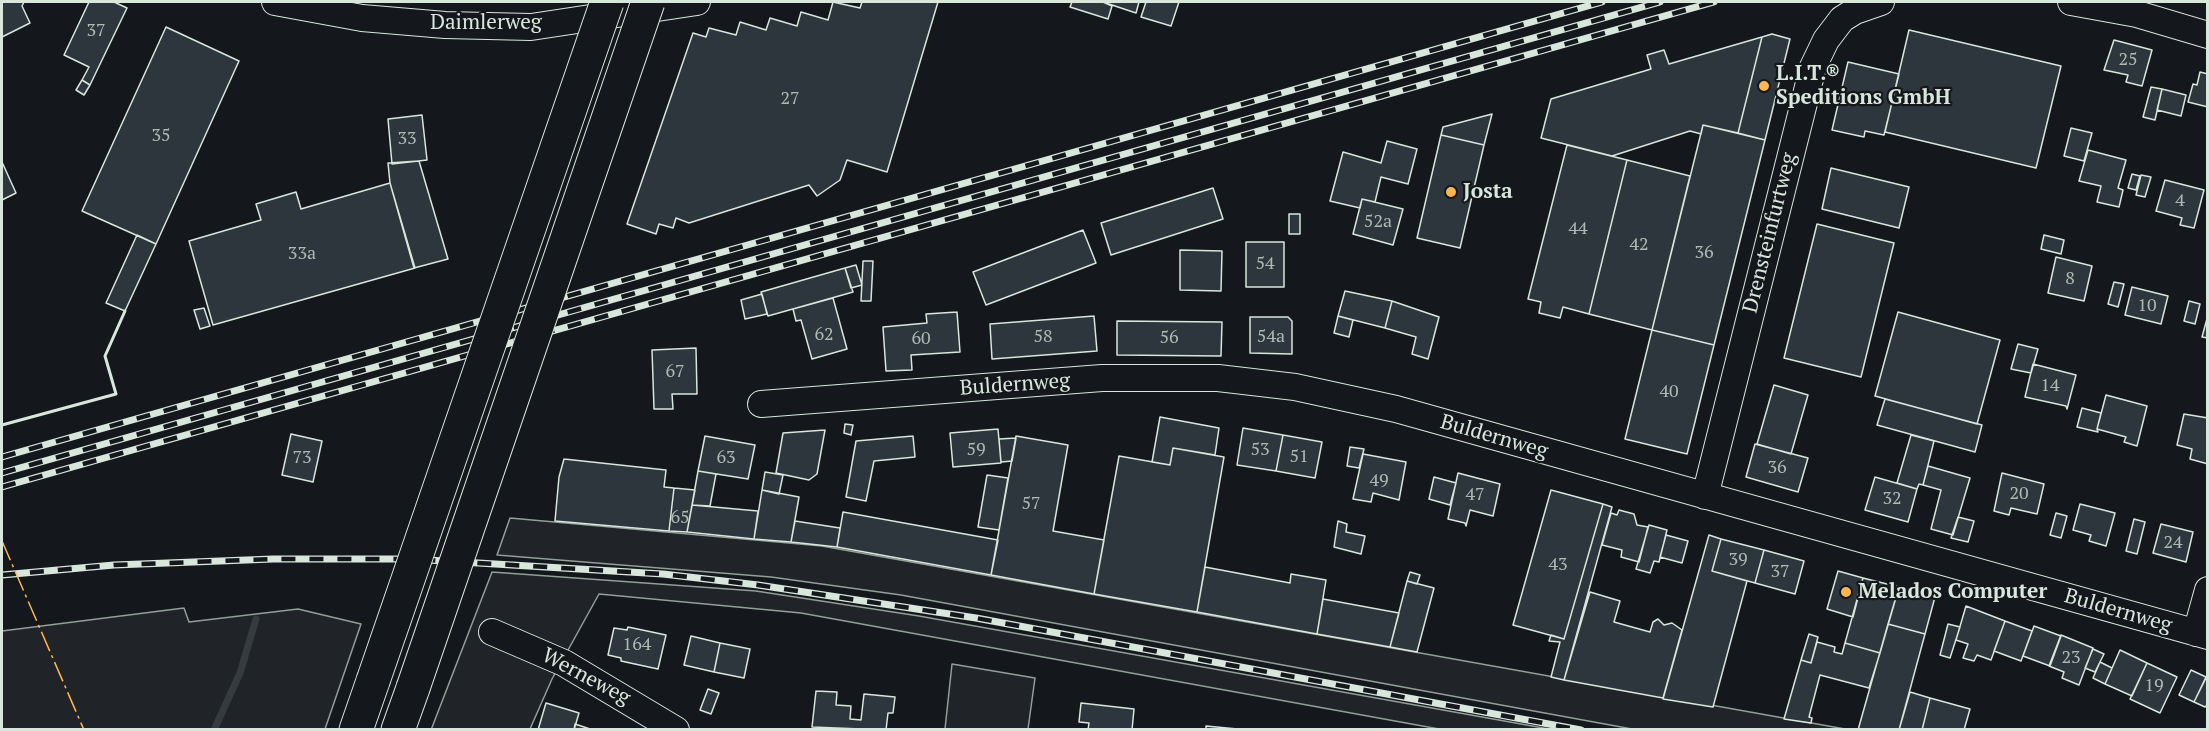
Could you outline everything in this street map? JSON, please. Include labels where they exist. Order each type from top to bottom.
[{"type":"highway","points":[[356,729],[607,2]]},
{"type":"highway","points":[[398,729],[648,2]]},
{"type":"street","name":"Daimlerweg","points":[[275,2],[362,18],[445,25],[531,27],[697,2]]},
{"type":"street","name":"Drensteinfurtweg","points":[[1705,495],[1813,67],[1826,40],[1842,19],[1855,10],[1881,2]]},
{"type":"street","points":[[2071,2],[2137,14],[2208,35]]},
{"type":"street","name":"Buldernweg","points":[[760,404],[1102,378],[1163,376],[1243,381],[1335,394],[2202,634]]},
{"type":"street","points":[[2202,634],[2208,590]]},
{"type":"street","name":"Werneweg","points":[[492,632],[564,663],[676,729]]},
{"type":"shaded area","points":[[510,518],[822,546],[1845,729],[1632,729],[901,595],[771,577],[497,555]]},
{"type":"shaded area","points":[[492,572],[756,591],[919,616],[1549,729],[1439,729],[801,613],[599,594],[552,679],[530,729],[431,730]]},
{"type":"shaded area","points":[[184,608],[189,622],[298,609],[361,624],[325,729],[2,729],[2,631]]},
{"type":"shaded area","points":[[952,664],[1035,678],[1028,729],[945,729]]},
{"type":"building","points":[[2,2],[24,2],[22,6],[30,23],[2,37]]},
{"type":"building","points":[[89,2],[114,2],[127,8],[90,85],[82,80],[89,67],[64,55]]},
{"type":"building","points":[[833,2],[860,8],[862,2],[938,2],[887,172],[847,160],[840,180],[817,196],[809,185],[689,223],[676,218],[673,228],[659,224],[656,234],[627,224],[693,33],[706,37],[709,28],[736,35],[740,22],[766,30],[770,18],[797,26],[801,12],[828,20]]},
{"type":"building","points":[[1072,2],[1103,2],[1112,6],[1108,19],[1070,7]]},
{"type":"building","points":[[1103,2],[1139,2],[1136,13]]},
{"type":"building","points":[[1146,2],[1179,2],[1171,26],[1141,17]]},
{"type":"building","points":[[166,27],[239,61],[156,244],[82,211]]},
{"type":"building","points":[[1909,30],[2061,66],[2036,168],[1885,132]]},
{"type":"building","name":"L.I.T.® Speditions GmbH","points":[[1772,34],[1790,39],[1765,140],[1738,133],[1762,37]]},
{"type":"building","points":[[1762,37],[1738,133],[1703,125],[1701,134],[1690,131],[1612,156],[1541,138],[1551,99],[1651,69],[1647,55],[1664,50],[1669,64]]},
{"type":"building","points":[[2114,40],[2152,50],[2142,86],[2126,82],[2128,75],[2104,70]]},
{"type":"building","points":[[1848,62],[1899,74],[1884,135],[1865,131],[1864,137],[1832,130]]},
{"type":"building","points":[[2200,72],[2208,74],[2208,107],[2188,102],[2193,84],[2197,85]]},
{"type":"building","points":[[82,80],[90,85],[84,95],[76,90]]},
{"type":"building","points":[[2151,87],[2162,89],[2155,120],[2143,117]]},
{"type":"building","points":[[2162,89],[2186,95],[2181,116],[2157,110]]},
{"type":"building","points":[[1492,114],[1484,145],[1441,135],[1443,127]]},
{"type":"building","points":[[422,115],[427,160],[392,164],[388,119]]},
{"type":"building","points":[[1703,125],[1765,140],[1714,345],[1652,330]]},
{"type":"building","points":[[2071,128],[2092,133],[2084,161],[2064,156]]},
{"type":"building","name":"Josta","points":[[1441,135],[1484,145],[1460,248],[1417,238]]},
{"type":"building","points":[[1387,141],[1417,149],[1408,184],[1381,177],[1375,202],[1362,199],[1360,208],[1330,201],[1343,152],[1381,163]]},
{"type":"building","points":[[1567,145],[1627,160],[1589,314],[1563,307],[1560,318],[1539,313],[1541,302],[1528,299]]},
{"type":"building","points":[[2088,150],[2126,160],[2118,188],[2123,190],[2119,207],[2097,202],[2101,186],[2079,181]]},
{"type":"building","points":[[1627,160],[1690,176],[1652,330],[1589,314]]},
{"type":"building","points":[[419,161],[448,259],[414,268],[390,183],[388,163]]},
{"type":"building","points":[[2,162],[16,193],[2,200]]},
{"type":"building","points":[[1831,168],[1909,187],[1899,228],[1822,209]]},
{"type":"building","points":[[2132,174],[2140,176],[2136,190],[2128,188]]},
{"type":"building","points":[[2141,175],[2151,177],[2145,197],[2136,195]]},
{"type":"building","points":[[2165,180],[2204,190],[2194,228],[2180,225],[2182,218],[2156,211]]},
{"type":"building","points":[[390,183],[415,268],[213,325],[189,241],[261,220],[256,204],[296,192],[301,209]]},
{"type":"building","points":[[1213,188],[1223,219],[1111,255],[1101,223]]},
{"type":"building","points":[[1362,199],[1403,209],[1393,245],[1353,234]]},
{"type":"building","points":[[1289,214],[1300,214],[1300,234],[1289,234]]},
{"type":"building","points":[[1817,224],[1894,243],[1861,377],[1784,358]]},
{"type":"building","points":[[1083,230],[1096,263],[986,305],[973,272]]},
{"type":"building","points":[[137,235],[156,244],[125,311],[106,303]]},
{"type":"building","points":[[2044,235],[2064,240],[2061,254],[2041,249]]},
{"type":"building","points":[[1246,242],[1284,242],[1284,287],[1246,287]]},
{"type":"building","points":[[1180,250],[1222,251],[1221,291],[1180,290]]},
{"type":"building","points":[[2056,257],[2092,266],[2084,301],[2048,293]]},
{"type":"building","points":[[863,261],[873,261],[871,301],[861,301]]},
{"type":"building","points":[[856,265],[862,285],[851,288],[845,268]]},
{"type":"building","points":[[845,268],[853,292],[768,316],[761,292]]},
{"type":"building","points":[[2114,282],[2124,284],[2118,307],[2108,304]]},
{"type":"building","points":[[2132,287],[2168,296],[2161,324],[2125,315]]},
{"type":"building","points":[[1345,291],[1392,301],[1385,328],[1338,316]]},
{"type":"building","points":[[762,294],[767,314],[745,319],[741,300]]},
{"type":"building","points":[[833,298],[847,349],[812,359],[801,320],[796,321],[793,309]]},
{"type":"building","points":[[1392,301],[1439,317],[1428,359],[1412,354],[1416,337],[1385,328]]},
{"type":"building","points":[[2189,301],[2200,304],[2195,324],[2184,321]]},
{"type":"building","points":[[204,308],[210,326],[200,329],[194,310]]},
{"type":"building","points":[[957,312],[960,352],[911,355],[912,370],[886,371],[883,327],[927,323],[926,314]]},
{"type":"building","points":[[1898,312],[2000,340],[1977,424],[1875,396]]},
{"type":"building","points":[[2208,315],[2208,338],[2202,337]]},
{"type":"building","points":[[1094,316],[1097,351],[992,359],[990,324]]},
{"type":"building","points":[[1338,316],[1353,320],[1349,337],[1334,333]]},
{"type":"building","points":[[1250,317],[1288,317],[1292,321],[1292,354],[1250,353]]},
{"type":"building","points":[[1117,321],[1222,322],[1221,356],[1117,355]]},
{"type":"building","points":[[1652,330],[1714,345],[1687,454],[1625,439]]},
{"type":"building","points":[[2018,344],[2038,349],[2031,373],[2011,369]]},
{"type":"building","points":[[696,348],[697,394],[672,394],[673,409],[654,409],[652,350]]},
{"type":"building","points":[[2033,364],[2076,375],[2067,409],[2066,406],[2025,397]]},
{"type":"building","points":[[1774,385],[1808,395],[1791,454],[1757,444]]},
{"type":"building","points":[[2106,395],[2147,406],[2137,446],[2124,442],[2126,437],[2097,429]]},
{"type":"building","points":[[1885,399],[1982,425],[1975,452],[1877,425]]},
{"type":"building","points":[[2082,408],[2101,413],[2098,432],[2077,427]]},
{"type":"building","points":[[2184,414],[2208,418],[2208,464],[2190,459],[2192,449],[2177,445]]},
{"type":"building","points":[[1160,417],[1219,428],[1215,455],[1173,448],[1170,465],[1152,462]]},
{"type":"building","points":[[845,424],[853,425],[851,435],[844,433]]},
{"type":"building","points":[[1243,428],[1283,435],[1276,471],[1237,465]]},
{"type":"building","points":[[998,429],[1001,463],[953,467],[950,433]]},
{"type":"building","points":[[825,430],[817,474],[809,480],[776,473],[783,433]]},
{"type":"building","points":[[291,434],[322,441],[313,482],[282,475]]},
{"type":"building","points":[[1283,435],[1322,442],[1315,478],[1276,471]]},
{"type":"building","points":[[1911,435],[1934,441],[1923,485],[1919,484],[1917,489],[1897,483]]},
{"type":"building","points":[[705,436],[755,445],[748,479],[698,471]]},
{"type":"building","points":[[913,436],[915,457],[874,461],[866,501],[846,497],[856,441]]},
{"type":"building","points":[[1016,436],[1068,445],[1053,531],[1104,540],[1094,594],[991,575]]},
{"type":"building","points":[[1016,438],[1012,461],[1001,462],[999,439]]},
{"type":"building","points":[[1755,444],[1808,458],[1798,492],[1746,477]]},
{"type":"building","points":[[1350,447],[1364,449],[1359,468],[1347,466]]},
{"type":"building","points":[[1173,448],[1224,457],[1197,612],[1094,594],[1119,456],[1170,465]]},
{"type":"building","points":[[1363,454],[1406,462],[1399,500],[1373,493],[1371,502],[1353,499]]},
{"type":"building","points":[[564,459],[666,470],[664,487],[674,488],[669,531],[555,521],[559,477]]},
{"type":"building","points":[[1928,466],[1970,478],[1953,535],[1931,529],[1941,490],[1923,485]]},
{"type":"building","points":[[698,471],[716,474],[710,506],[692,505]]},
{"type":"building","points":[[765,472],[783,475],[779,494],[762,490]]},
{"type":"building","points":[[1458,473],[1500,484],[1493,516],[1470,510],[1466,526],[1465,523],[1448,519]]},
{"type":"building","points":[[2002,473],[2044,484],[2037,514],[2011,508],[2009,515],[1994,511]]},
{"type":"building","points":[[987,475],[1008,478],[999,530],[978,527]]},
{"type":"building","points":[[1434,477],[1456,483],[1450,505],[1429,499]]},
{"type":"building","points":[[1875,477],[1917,489],[1908,522],[1865,510]]},
{"type":"building","points":[[674,488],[695,490],[687,532],[669,531]]},
{"type":"building","points":[[762,490],[799,497],[791,542],[754,539]]},
{"type":"building","points":[[1551,490],[1603,504],[1564,639],[1513,625]]},
{"type":"building","points":[[1603,504],[1612,507],[1564,680],[1551,677],[1560,642],[1549,641],[1551,635],[1564,639]]},
{"type":"building","points":[[2080,504],[2115,513],[2106,546],[2089,541],[2091,535],[2073,530]]},
{"type":"building","points":[[692,505],[758,511],[754,539],[687,532]]},
{"type":"building","points":[[1619,510],[1634,514],[1637,525],[1648,527],[1639,562],[1621,557],[1622,550],[1602,545],[1611,513],[1617,515]]},
{"type":"building","points":[[843,512],[998,540],[991,575],[837,547]]},
{"type":"building","points":[[2056,513],[2067,516],[2061,538],[2050,535]]},
{"type":"building","points":[[1958,517],[1974,521],[1968,542],[1951,538]]},
{"type":"building","points":[[2134,519],[2145,522],[2137,554],[2126,551]]},
{"type":"building","points":[[795,521],[840,528],[837,547],[791,542]]},
{"type":"building","points":[[1338,521],[1347,524],[1346,532],[1365,536],[1361,554],[1334,547]]},
{"type":"building","points":[[2161,524],[2193,532],[2186,562],[2153,553]]},
{"type":"building","points":[[1649,525],[1667,530],[1659,562],[1654,561],[1650,573],[1636,569]]},
{"type":"building","points":[[1666,535],[1688,541],[1682,563],[1660,557]]},
{"type":"building","points":[[1709,535],[1721,539],[1712,571],[1747,581],[1713,707],[1663,699]]},
{"type":"building","points":[[1721,539],[1764,550],[1755,583],[1712,571]]},
{"type":"building","points":[[1764,550],[1804,561],[1795,594],[1755,583]]},
{"type":"building","points":[[1205,567],[1290,583],[1291,574],[1326,580],[1317,634],[1197,612]]},
{"type":"building","points":[[1838,571],[1863,578],[1853,617],[1827,609]]},
{"type":"building","points":[[1410,572],[1420,575],[1417,584],[1407,581]]},
{"type":"building","points":[[1863,578],[1899,587],[1880,653],[1845,643]]},
{"type":"building","points":[[1407,581],[1434,588],[1417,652],[1390,647]]},
{"type":"building","points":[[1899,587],[1935,597],[1925,634],[1888,624]]},
{"type":"building","points":[[1590,592],[1620,601],[1614,622],[1650,632],[1653,622],[1658,619],[1664,625],[1672,623],[1682,630],[1663,698],[1564,680]]},
{"type":"building","points":[[1323,599],[1399,613],[1390,647],[1317,634]]},
{"type":"building","points":[[1966,606],[2005,621],[1991,660],[1977,655],[1974,661],[1963,658],[1968,644],[1956,640]]},
{"type":"building","points":[[2005,621],[2032,631],[2021,661],[1994,651]]},
{"type":"building","points":[[1888,624],[1925,634],[1899,730],[1858,730]]},
{"type":"building","points":[[1948,624],[1960,627],[1950,658],[1940,655]]},
{"type":"building","points":[[2034,626],[2061,636],[2050,666],[2023,656]]},
{"type":"building","points":[[628,627],[666,635],[658,669],[621,661],[621,658],[608,655],[614,628],[627,630]]},
{"type":"building","points":[[1809,634],[1818,637],[1811,663],[1801,660]]},
{"type":"building","points":[[2061,635],[2093,648],[2079,685],[2062,678],[2064,672],[2049,666]]},
{"type":"building","points":[[691,636],[720,643],[714,672],[684,665]]},
{"type":"building","points":[[1817,642],[1835,647],[1834,652],[1842,654],[1845,643],[1880,653],[1869,688],[1820,675],[1809,717],[1812,718],[1811,723],[1784,719],[1801,660],[1811,663]]},
{"type":"building","points":[[720,643],[750,649],[744,678],[714,672]]},
{"type":"building","points":[[2093,649],[2104,654],[2095,672],[2085,668]]},
{"type":"building","points":[[2120,650],[2147,663],[2132,696],[2105,684]]},
{"type":"building","points":[[2100,662],[2112,668],[2105,684],[2093,678]]},
{"type":"building","points":[[2147,663],[2177,677],[2160,713],[2130,699]]},
{"type":"building","points":[[2191,670],[2206,677],[2194,702],[2179,695]]},
{"type":"building","points":[[2208,674],[2208,704],[2205,707],[2194,702]]},
{"type":"building","points":[[708,689],[719,693],[711,714],[700,710]]},
{"type":"building","points":[[816,691],[837,692],[836,705],[851,706],[850,719],[861,720],[864,694],[895,697],[893,713],[888,713],[886,730],[812,727]]},
{"type":"building","points":[[1910,692],[1930,698],[1922,730],[1899,730]]},
{"type":"building","points":[[1930,698],[1970,709],[1964,730],[1922,730]]},
{"type":"building","points":[[546,703],[579,713],[574,730],[538,730]]},
{"type":"building","points":[[1081,703],[1134,709],[1132,730],[1088,730],[1089,723],[1079,722]]},
{"type":"building","points":[[575,724],[593,730],[574,730]]},
{"type":"building","points":[[1206,726],[1248,730],[1206,730]]},
{"type":"waterway","points":[[214,730],[240,673],[256,619]]},
{"type":"railway","points":[[2,457],[1602,2]]},
{"type":"railway","points":[[2,473],[1660,2]]},
{"type":"railway","points":[[2,487],[1714,2]]},
{"type":"railway","points":[[2,575],[114,565],[273,559],[411,559],[663,574],[758,585],[976,618],[1581,730]]},
{"type":"wall","points":[[2,425],[116,394],[105,356],[125,311]]},
{"type":"power","points":[[2,541],[84,730]]},
{"type":"place","name":"L.I.T.® Speditions GmbH","points":[[1764,86]]},
{"type":"place","name":"Josta","points":[[1451,192]]},
{"type":"place","name":"Melados Computer","points":[[1846,592]]}]
